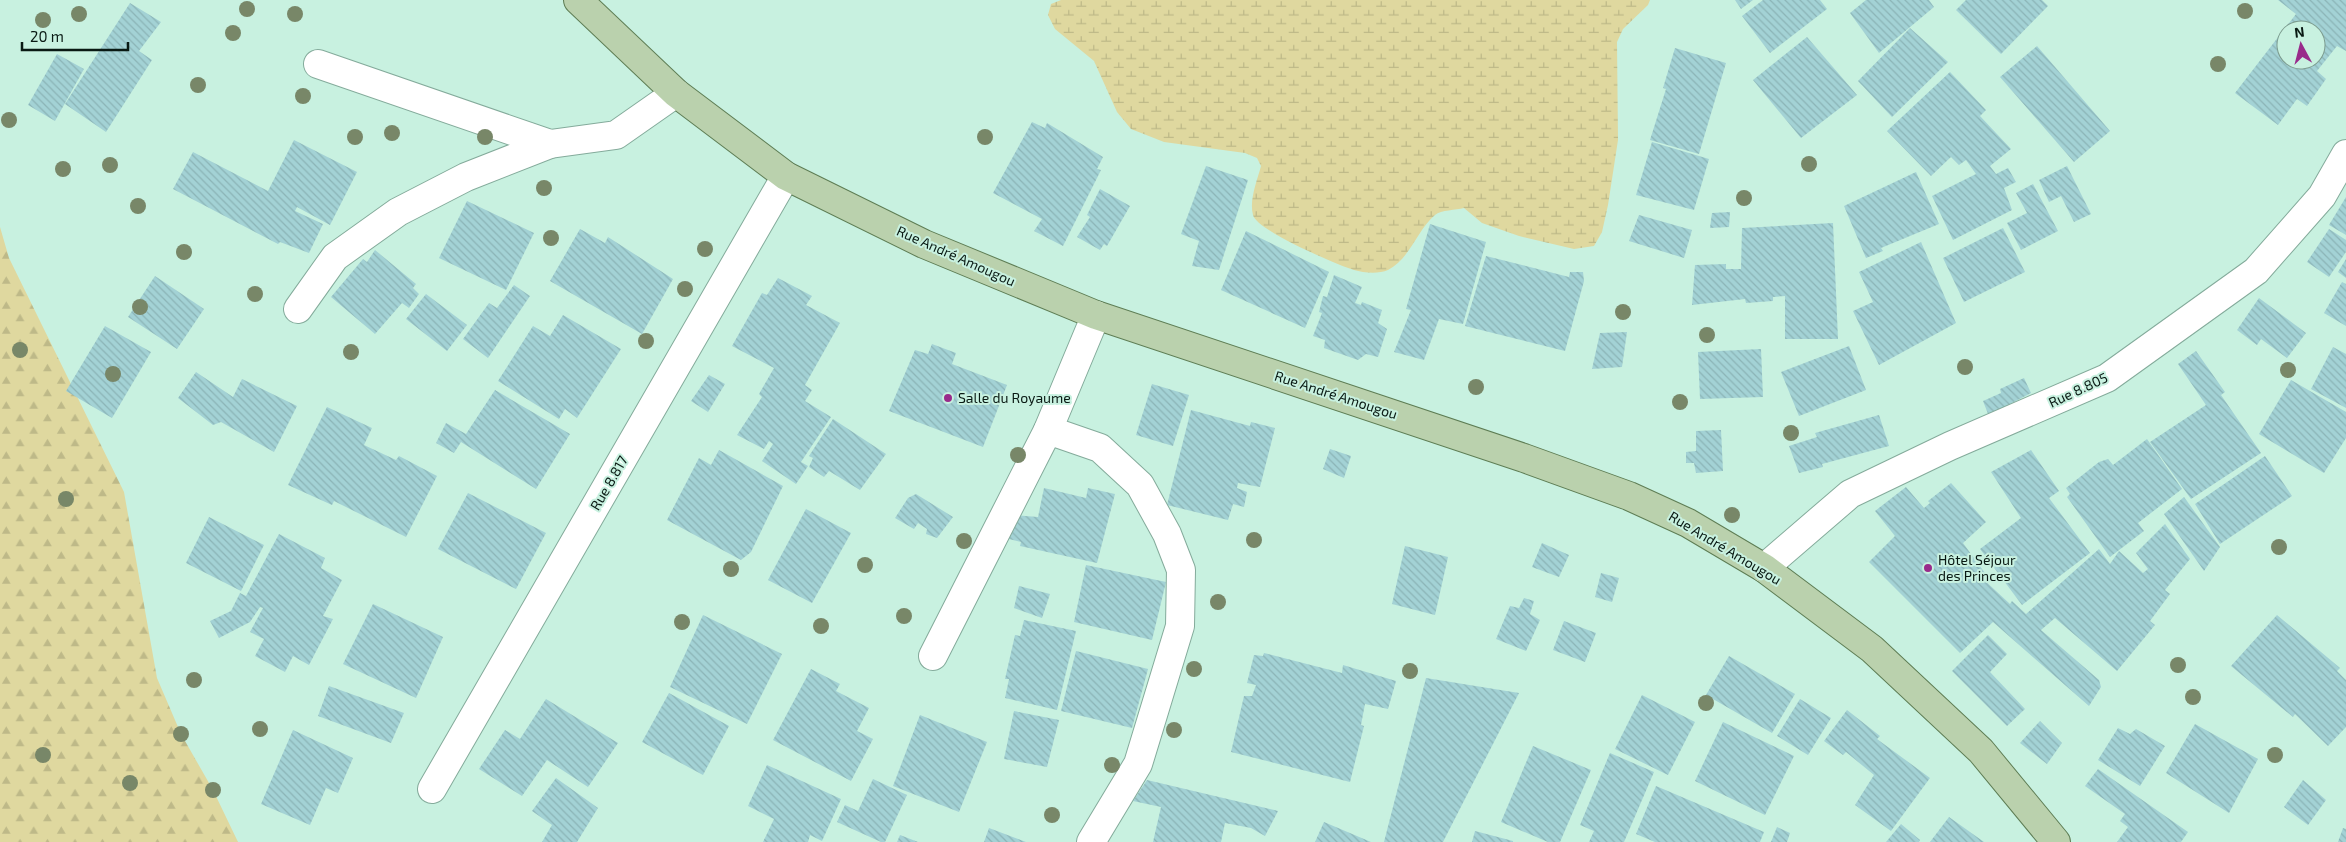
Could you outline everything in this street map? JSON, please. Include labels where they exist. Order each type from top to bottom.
[{"type":"main road","name":"Rue André Amougou","points":[[578,0],[676,93],[786,176],[924,244],[1096,315],[1524,458],[1629,496],[1688,523],[1764,568],[1872,649],[1980,751],[2056,842]]},
{"type":"street","points":[[318,64],[550,144]]},
{"type":"street","points":[[298,309],[335,257],[398,212],[466,177],[550,144],[616,135],[676,93]]},
{"type":"street","name":"Rue 8.805","points":[[1764,568],[1850,494],[1950,446],[2107,378],[2256,271],[2322,196],[2346,154]]},
{"type":"street","name":"Rue 8.817","points":[[432,789],[786,176]]},
{"type":"street","points":[[933,656],[1048,430],[1096,315]]},
{"type":"street","points":[[1048,430],[1100,448],[1140,485],[1167,534],[1181,570],[1180,626],[1138,764],[1091,842]]},
{"type":"green space","points":[[1061,0],[1650,0],[1648,5],[1623,29],[1617,42],[1618,140],[1602,232],[1594,246],[1574,249],[1519,236],[1482,223],[1464,208],[1445,211],[1435,215],[1396,265],[1388,270],[1371,273],[1354,270],[1315,254],[1282,238],[1258,221],[1253,215],[1252,209],[1254,190],[1261,166],[1257,158],[1245,153],[1164,142],[1131,129],[1117,112],[1094,61],[1055,29],[1048,15],[1051,4]]},
{"type":"green space","points":[[0,227],[9,258],[124,492],[157,678],[181,734],[213,790],[238,842],[0,842]]},
{"type":"building","points":[[1735,0],[1753,0],[1741,9]]},
{"type":"building","points":[[1763,0],[1820,0],[1827,9],[1770,53],[1742,16]]},
{"type":"building","points":[[1866,0],[1929,0],[1934,7],[1879,53],[1850,13]]},
{"type":"building","points":[[1966,0],[2042,0],[2048,6],[2001,54],[1956,10]]},
{"type":"building","points":[[2278,0],[2346,0],[2346,51],[2337,46],[2326,60],[2326,20],[2291,20],[2296,14]]},
{"type":"building","points":[[130,3],[161,22],[139,51],[152,60],[106,132],[65,104]]},
{"type":"building","points":[[1910,28],[1948,62],[1892,117],[1858,81]]},
{"type":"building","points":[[1807,37],[1857,95],[1801,138],[1753,80]]},
{"type":"building","points":[[2276,40],[2276,70],[2318,70],[2326,79],[2307,106],[2297,99],[2278,125],[2235,93]]},
{"type":"building","points":[[2037,46],[2110,131],[2074,162],[2000,77]]},
{"type":"building","points":[[1675,48],[1726,63],[1699,154],[1650,140],[1666,89],[1663,88]]},
{"type":"building","points":[[57,54],[84,69],[55,121],[28,105]]},
{"type":"building","points":[[1950,72],[1986,110],[1980,116],[2011,149],[1990,166],[1996,174],[2008,168],[2016,182],[2004,188],[2012,210],[1953,240],[1932,196],[1976,174],[1966,160],[1959,165],[1951,157],[1931,176],[1887,131]]},
{"type":"building","points":[[1032,122],[1045,128],[1047,123],[1103,157],[1097,169],[1101,170],[1063,246],[1034,231],[1042,219],[993,193]]},
{"type":"building","points":[[294,140],[357,172],[330,225],[297,207],[295,211],[323,224],[309,253],[280,242],[278,244],[173,189],[193,152],[268,191]]},
{"type":"building","points":[[1652,142],[1709,159],[1694,210],[1636,195]]},
{"type":"building","points":[[1206,166],[1248,180],[1219,270],[1192,266],[1199,241],[1181,234]]},
{"type":"building","points":[[2067,166],[2091,214],[2074,222],[2061,196],[2049,202],[2039,180]]},
{"type":"building","points":[[1916,172],[1939,224],[1881,248],[1883,251],[1866,258],[1844,206]]},
{"type":"building","points":[[2033,184],[2058,231],[2021,250],[2007,223],[2027,213],[2016,193]]},
{"type":"building","points":[[1100,189],[1130,206],[1107,246],[1104,244],[1100,250],[1077,237],[1090,217],[1087,215]]},
{"type":"building","points":[[2346,197],[2346,235],[2329,225]]},
{"type":"building","points":[[467,201],[534,233],[506,290],[439,258]]},
{"type":"building","points":[[1730,212],[1729,227],[1710,228],[1712,213]]},
{"type":"building","points":[[1639,215],[1692,230],[1684,258],[1629,241]]},
{"type":"building","points":[[1833,223],[1838,339],[1785,339],[1785,296],[1773,297],[1773,301],[1746,303],[1745,299],[1692,305],[1695,265],[1726,264],[1726,269],[1741,269],[1742,228]]},
{"type":"building","points":[[1430,224],[1486,242],[1463,324],[1439,319],[1424,360],[1394,352],[1411,310],[1406,309]]},
{"type":"building","points":[[2003,228],[2025,272],[1964,302],[1943,258]]},
{"type":"building","points":[[580,229],[605,243],[608,237],[673,279],[642,334],[550,281]]},
{"type":"building","points":[[2329,229],[2346,240],[2346,252],[2329,277],[2307,262]]},
{"type":"building","points":[[1246,231],[1329,272],[1305,328],[1221,290]]},
{"type":"building","points":[[1921,242],[1956,323],[1879,365],[1853,311],[1873,302],[1859,272]]},
{"type":"building","points":[[375,250],[416,284],[413,288],[419,294],[409,308],[402,303],[375,334],[331,297],[363,259],[367,262]]},
{"type":"building","points":[[1486,256],[1569,277],[1570,272],[1583,272],[1584,281],[1565,351],[1465,326]]},
{"type":"building","points":[[2346,259],[2346,278],[2338,272]]},
{"type":"building","points":[[1334,275],[1362,287],[1355,303],[1361,305],[1362,302],[1382,310],[1378,323],[1387,329],[1378,357],[1366,354],[1358,360],[1324,348],[1325,340],[1313,336],[1322,313],[1319,312],[1323,296],[1327,297]]},
{"type":"building","points":[[155,276],[204,309],[177,349],[128,317]]},
{"type":"building","points":[[778,278],[812,296],[806,305],[840,323],[805,385],[812,390],[805,401],[831,417],[801,462],[808,466],[796,484],[762,461],[773,444],[769,441],[764,449],[737,435],[762,397],[759,394],[774,368],[732,346],[762,293],[767,295]]},
{"type":"building","points":[[2342,282],[2346,284],[2346,326],[2324,313]]},
{"type":"building","points":[[514,285],[530,296],[488,358],[463,339],[489,303],[497,308]]},
{"type":"building","points":[[426,294],[467,325],[447,351],[406,319]]},
{"type":"building","points":[[2259,298],[2306,333],[2287,358],[2261,339],[2257,345],[2237,330]]},
{"type":"building","points":[[563,315],[621,349],[577,418],[565,409],[559,419],[498,381],[533,326],[550,336]]},
{"type":"building","points":[[105,326],[151,352],[112,418],[66,391]]},
{"type":"building","points":[[1627,332],[1622,367],[1592,369],[1600,333]]},
{"type":"building","name":"Salle du Royaume","points":[[932,344],[956,353],[952,364],[1007,385],[983,447],[889,411],[915,350],[928,354]]},
{"type":"building","points":[[1849,346],[1866,390],[1799,416],[1781,372]]},
{"type":"building","points":[[2333,347],[2346,354],[2346,408],[2311,389]]},
{"type":"building","points":[[1761,349],[1763,397],[1700,399],[1698,352]]},
{"type":"building","points":[[2196,351],[2225,392],[2221,395],[2261,453],[2191,499],[2150,442],[2206,405],[2178,364]]},
{"type":"building","points":[[196,372],[233,397],[242,379],[297,406],[274,452],[221,422],[213,425],[178,398]]},
{"type":"building","points":[[709,375],[725,384],[708,412],[691,401]]},
{"type":"building","points":[[2024,378],[2031,393],[2010,404],[2012,410],[1990,419],[1983,401],[2001,393],[2000,389]]},
{"type":"building","points":[[2291,380],[2346,412],[2346,438],[2324,473],[2259,434]]},
{"type":"building","points":[[1152,384],[1189,395],[1173,446],[1136,435]]},
{"type":"building","points":[[495,390],[570,434],[536,489],[461,442],[454,453],[436,443],[446,423],[466,434]]},
{"type":"building","points":[[327,407],[372,428],[364,445],[396,460],[399,456],[437,476],[406,537],[334,501],[332,505],[288,485]]},
{"type":"building","points":[[1191,410],[1250,426],[1251,422],[1275,428],[1260,487],[1238,483],[1237,488],[1247,492],[1244,507],[1233,504],[1228,520],[1167,505]]},
{"type":"building","points":[[1879,415],[1889,446],[1822,464],[1823,467],[1799,473],[1789,446],[1817,437],[1815,433]]},
{"type":"building","points":[[833,419],[886,454],[860,490],[829,471],[824,477],[809,467],[813,458],[809,456]]},
{"type":"building","points":[[1721,430],[1723,471],[1696,473],[1694,463],[1686,463],[1686,452],[1696,451],[1696,431]]},
{"type":"building","points":[[2147,439],[2182,489],[2138,523],[2144,531],[2110,557],[2067,497],[2070,494],[2066,488],[2099,462],[2108,459],[2113,465]]},
{"type":"building","points":[[1330,449],[1351,456],[1344,478],[1323,469]]},
{"type":"building","points":[[719,450],[783,486],[751,552],[741,560],[667,520],[699,458],[711,465]]},
{"type":"building","points":[[2031,450],[2059,491],[2049,498],[2090,553],[2022,605],[1980,549],[2021,518],[1991,472]]},
{"type":"building","points":[[2265,456],[2292,496],[2220,544],[2195,504]]},
{"type":"building","points":[[1951,483],[1986,522],[1963,543],[1985,573],[1982,578],[2010,604],[2012,601],[2026,614],[2099,549],[2110,564],[2119,551],[2143,573],[2148,569],[2136,553],[2165,524],[2190,559],[2165,590],[2170,594],[2150,621],[2155,625],[2117,671],[2055,618],[2041,630],[2099,680],[2101,687],[2089,706],[1993,622],[1960,653],[1869,562],[1895,536],[1875,511],[1906,487],[1924,508],[1930,503],[1928,501]]},
{"type":"building","points":[[1044,488],[1086,498],[1088,488],[1115,494],[1097,563],[1020,546],[1021,542],[1009,539],[1014,515],[1038,517]]},
{"type":"building","points":[[468,493],[546,533],[516,589],[438,549]]},
{"type":"building","points":[[916,494],[953,517],[937,538],[926,534],[927,529],[918,523],[914,529],[895,518],[908,498]]},
{"type":"building","points":[[2184,497],[2220,547],[2204,571],[2164,514]]},
{"type":"building","points":[[806,509],[851,533],[812,603],[768,580]]},
{"type":"building","points":[[209,517],[264,545],[241,591],[186,563]]},
{"type":"building","points":[[279,534],[325,558],[321,568],[342,580],[323,616],[333,619],[309,665],[293,656],[285,672],[255,656],[264,639],[250,632],[263,608],[260,607],[250,622],[219,638],[210,621],[231,611],[240,593],[246,596]]},
{"type":"building","points":[[1542,543],[1569,555],[1559,577],[1532,567]]},
{"type":"building","points":[[1405,546],[1448,557],[1435,615],[1392,604]]},
{"type":"building","points":[[1086,565],[1166,582],[1152,640],[1074,622]]},
{"type":"building","points":[[1601,573],[1619,578],[1612,602],[1595,597]]},
{"type":"building","points":[[1019,586],[1050,594],[1042,618],[1014,608]]},
{"type":"building","points":[[1524,598],[1534,601],[1530,614],[1540,620],[1526,651],[1496,639],[1510,606],[1519,608]]},
{"type":"building","points":[[373,604],[443,637],[416,698],[343,664]]},
{"type":"building","points":[[703,615],[782,654],[747,724],[670,687]]},
{"type":"building","points":[[2277,615],[2340,668],[2337,671],[2346,680],[2346,727],[2328,746],[2295,714],[2293,717],[2231,666]]},
{"type":"building","points":[[1024,620],[1076,631],[1057,710],[1005,698],[1009,679],[1005,679],[1015,635],[1020,636]]},
{"type":"building","points":[[1564,621],[1596,633],[1585,662],[1553,650]]},
{"type":"building","points":[[1988,635],[2007,654],[1990,672],[2025,709],[2007,726],[1952,671]]},
{"type":"building","points":[[1076,651],[1148,669],[1132,728],[1061,711]]},
{"type":"building","points":[[1264,653],[1342,673],[1343,665],[1396,681],[1388,709],[1365,704],[1361,725],[1364,726],[1350,782],[1231,752],[1244,696],[1252,696],[1256,685],[1247,683],[1254,655],[1263,656]]},
{"type":"building","points":[[1729,656],[1795,694],[1772,733],[1706,695]]},
{"type":"building","points":[[811,669],[840,684],[836,691],[869,708],[857,731],[873,739],[851,781],[773,740]]},
{"type":"building","points":[[1426,678],[1519,693],[1443,842],[1384,842]]},
{"type":"building","points":[[329,686],[404,713],[391,743],[318,716]]},
{"type":"building","points":[[669,693],[729,726],[703,775],[642,742]]},
{"type":"building","points":[[1642,695],[1695,722],[1668,775],[1615,749]]},
{"type":"building","points":[[546,699],[618,743],[588,787],[547,760],[522,796],[479,769],[505,730],[520,739]]},
{"type":"building","points":[[1800,699],[1831,718],[1808,755],[1777,736]]},
{"type":"building","points":[[1847,710],[1880,736],[1877,739],[1930,778],[1891,831],[1855,805],[1874,775],[1846,752],[1843,755],[1824,741]]},
{"type":"building","points":[[1014,711],[1059,720],[1047,767],[1004,759]]},
{"type":"building","points":[[920,715],[987,742],[959,812],[893,786]]},
{"type":"building","points":[[2040,721],[2062,743],[2047,764],[2020,743]]},
{"type":"building","points":[[1723,722],[1794,756],[1765,815],[1695,781]]},
{"type":"building","points":[[2195,724],[2258,759],[2229,813],[2166,773]]},
{"type":"building","points":[[2118,728],[2130,734],[2136,729],[2165,746],[2140,786],[2098,760]]},
{"type":"building","points":[[293,730],[353,758],[338,793],[326,788],[310,825],[261,804]]},
{"type":"building","points":[[1533,746],[1591,770],[1560,842],[1548,842],[1501,822]]},
{"type":"building","points":[[1610,753],[1654,772],[1624,842],[1589,842],[1594,831],[1580,825]]},
{"type":"building","points":[[767,765],[841,799],[822,841],[810,835],[808,842],[763,842],[774,819],[748,806]]},
{"type":"building","points":[[2098,769],[2188,832],[2181,842],[2117,842],[2128,827],[2120,821],[2125,814],[2085,786]]},
{"type":"building","points":[[556,778],[598,808],[577,842],[542,842],[552,825],[532,811]]},
{"type":"building","points":[[873,779],[907,795],[885,842],[881,842],[837,822],[845,805],[858,811]]},
{"type":"building","points":[[1147,780],[1278,811],[1265,836],[1251,828],[1225,823],[1221,842],[1153,842],[1161,807],[1133,801]]},
{"type":"building","points":[[2303,780],[2326,800],[2308,825],[2284,807]]},
{"type":"building","points":[[1656,786],[1764,832],[1760,842],[1655,842],[1636,834]]},
{"type":"building","points":[[1949,817],[1984,842],[1930,842]]},
{"type":"building","points":[[1324,822],[1371,842],[1315,842]]},
{"type":"building","points":[[1901,824],[1920,840],[1919,842],[1886,842]]},
{"type":"building","points":[[1777,827],[1790,833],[1787,842],[1771,842]]},
{"type":"building","points":[[989,828],[1026,842],[984,842]]},
{"type":"building","points":[[2343,828],[2346,829],[2346,842],[2338,842]]},
{"type":"building","points":[[1475,831],[1513,841],[1513,842],[1472,842]]},
{"type":"building","points":[[900,835],[918,842],[897,842]]},
{"type":"place","name":"Salle du Royaume","points":[[948,398]]},
{"type":"place","name":"Hôtel Séjour des Princes","points":[[1928,568]]}]
